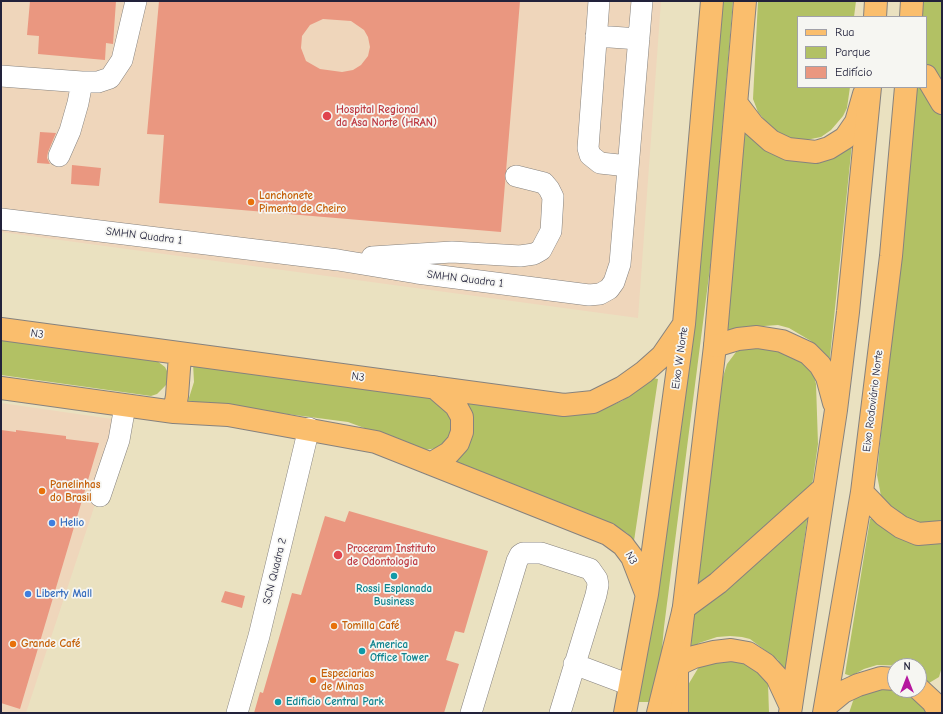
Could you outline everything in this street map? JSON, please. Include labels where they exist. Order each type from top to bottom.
[{"type":"main road","name":"Eixo W Norte","points":[[625,713],[646,594],[684,324],[712,1]]},
{"type":"main road","points":[[677,713],[677,665],[715,346],[737,104],[744,1]]},
{"type":"main road","points":[[875,16],[876,1]]},
{"type":"main road","points":[[911,16],[912,1]]},
{"type":"main road","points":[[927,78],[942,103]]},
{"type":"main road","points":[[737,104],[753,125],[771,142],[788,149],[816,152],[829,148],[845,138],[856,122],[866,88]]},
{"type":"main road","points":[[791,710],[836,410],[848,312],[870,88]]},
{"type":"main road","name":"Eixo Rodoviário Norte","points":[[825,709],[862,492],[891,256],[906,88]]},
{"type":"main road","name":"N3","points":[[1,329],[564,405],[593,402],[623,387],[644,372],[662,356],[684,324]]},
{"type":"main road","points":[[715,346],[738,338],[757,337],[782,341],[808,353],[820,365],[827,377],[836,410]]},
{"type":"main road","points":[[174,412],[177,396],[180,354]]},
{"type":"main road","points":[[432,463],[449,453],[458,443],[462,432],[462,417],[456,406],[434,387]]},
{"type":"main road","name":"N3","points":[[1,388],[174,412],[228,415],[309,428],[376,442],[608,534],[623,545],[632,557],[646,594]]},
{"type":"main road","points":[[658,713],[684,608],[718,583],[824,488]]},
{"type":"main road","points":[[862,492],[884,515],[901,527],[918,534],[942,532]]},
{"type":"main road","points":[[677,665],[694,657],[714,652],[732,650],[748,653],[765,664],[777,677],[791,710]]},
{"type":"main road","points":[[825,709],[843,692],[858,684],[881,678],[887,678]]},
{"type":"main road","points":[[927,696],[933,702],[939,713]]},
{"type":"street","points":[[1,76],[82,82],[98,82],[110,78],[122,60],[136,1]]},
{"type":"street","points":[[599,1],[588,148],[590,155],[600,163],[628,166]]},
{"type":"street","name":"SMHN Quadra 1","points":[[1,219],[338,260],[417,264],[589,295],[600,294],[609,289],[614,282],[620,264],[642,1]]},
{"type":"street","points":[[596,36],[639,39]]},
{"type":"street","points":[[59,156],[70,131],[82,82]]},
{"type":"street","points":[[417,264],[452,252],[520,256],[534,254],[541,250],[551,231],[553,197],[549,188],[544,183],[516,176]]},
{"type":"street","points":[[100,496],[119,440],[125,406]]},
{"type":"street","name":"SCN Quadra 2","points":[[237,713],[259,636],[309,428]]},
{"type":"street","points":[[471,713],[517,560],[523,553],[541,553],[590,569],[594,572],[598,585],[560,713]]},
{"type":"street","points":[[574,664],[630,685]]},
{"type":"shaded area","name":"Hospital Regional da Asa Norte (HRAN)","points":[[1,1],[661,1],[638,318],[1,232]]},
{"type":"shaded area","name":"Liberty Mall","points":[[1,403],[112,419],[114,447],[26,713],[1,713]]},
{"type":"green space","points":[[720,1],[733,1],[712,252],[664,627],[657,702],[638,702],[666,504]]},
{"type":"green space","points":[[758,1],[856,1],[854,16],[797,16],[797,88],[850,88],[847,108],[843,116],[831,130],[821,137],[801,141],[789,139],[772,129],[758,112],[753,99]]},
{"type":"green space","points":[[922,1],[942,1],[942,522],[923,526],[902,516],[889,507],[881,496],[877,475],[914,88],[927,88],[927,16],[920,16]]},
{"type":"green space","points":[[742,120],[777,154],[853,134],[829,366],[811,341],[789,328],[778,325],[764,326],[743,331],[720,343]]},
{"type":"green space","points":[[1,338],[153,358],[165,367],[168,373],[166,385],[157,394],[151,396],[1,375]]},
{"type":"green space","points":[[747,347],[790,348],[813,372],[816,384],[818,444],[785,674],[778,660],[750,639],[730,636],[717,637],[699,643],[694,647],[691,646],[711,444],[722,380],[727,364],[736,352]]},
{"type":"green space","points":[[193,363],[434,395],[449,405],[454,434],[438,448],[424,450],[348,422],[188,401],[194,382]]},
{"type":"green space","points":[[653,378],[658,379],[634,541],[627,533],[606,521],[446,459],[462,400],[605,408],[622,401]]},
{"type":"green space","points":[[876,517],[942,540],[942,667],[939,677],[929,683],[927,682],[927,658],[887,658],[887,665],[877,665],[864,669],[851,676],[845,674],[870,519]]},
{"type":"green space","points":[[744,656],[768,683],[769,713],[687,713],[688,685],[700,665]]},
{"type":"green space","points":[[887,686],[887,698],[916,698],[923,705],[926,713],[849,713],[857,694]]},
{"type":"building","points":[[30,1],[116,1],[113,44],[106,43],[105,60],[38,54],[39,36],[27,35]]},
{"type":"building","points":[[159,1],[520,1],[501,232],[159,203],[164,135],[147,134]],"holes":[[[323,19],[351,21],[364,30],[368,37],[370,47],[368,56],[361,65],[353,70],[342,72],[320,69],[306,61],[301,48],[302,36],[310,25]]]},
{"type":"building","points":[[40,132],[56,133],[48,152],[47,158],[50,164],[37,163]]},
{"type":"building","points":[[72,165],[101,168],[99,186],[71,184]]},
{"type":"building","name":"Liberty Mall","points":[[1,430],[16,432],[16,430],[66,436],[66,439],[99,443],[20,709],[1,703]]},
{"type":"building","points":[[349,511],[488,551],[464,633],[455,631],[446,660],[459,664],[444,713],[254,713],[260,692],[263,693],[292,593],[301,595],[325,516],[345,522]]},
{"type":"building","points":[[225,591],[245,596],[242,608],[221,602]]},
{"type":"place","name":"Hospital Regional da Asa Norte (HRAN)","points":[[327,116]]},
{"type":"place","name":"Lanchonete Pimenta de Cheiro","points":[[251,202]]},
{"type":"place","name":"Panelinhas do Brasil","points":[[42,491]]},
{"type":"place","name":"Helio","points":[[52,523]]},
{"type":"place","name":"Proceram Instituto de Odontologia","points":[[338,555]]},
{"type":"place","name":"Rossi Esplanada Business","points":[[394,576]]},
{"type":"place","name":"Liberty Mall","points":[[28,594]]},
{"type":"place","name":"Tomilla Café","points":[[334,626]]},
{"type":"place","name":"Grande Café","points":[[13,644]]},
{"type":"place","name":"America Office Tower","points":[[362,651]]},
{"type":"place","name":"Especiarias de Minas","points":[[313,680]]},
{"type":"place","name":"Edificio Central Park","points":[[278,702]]}]
